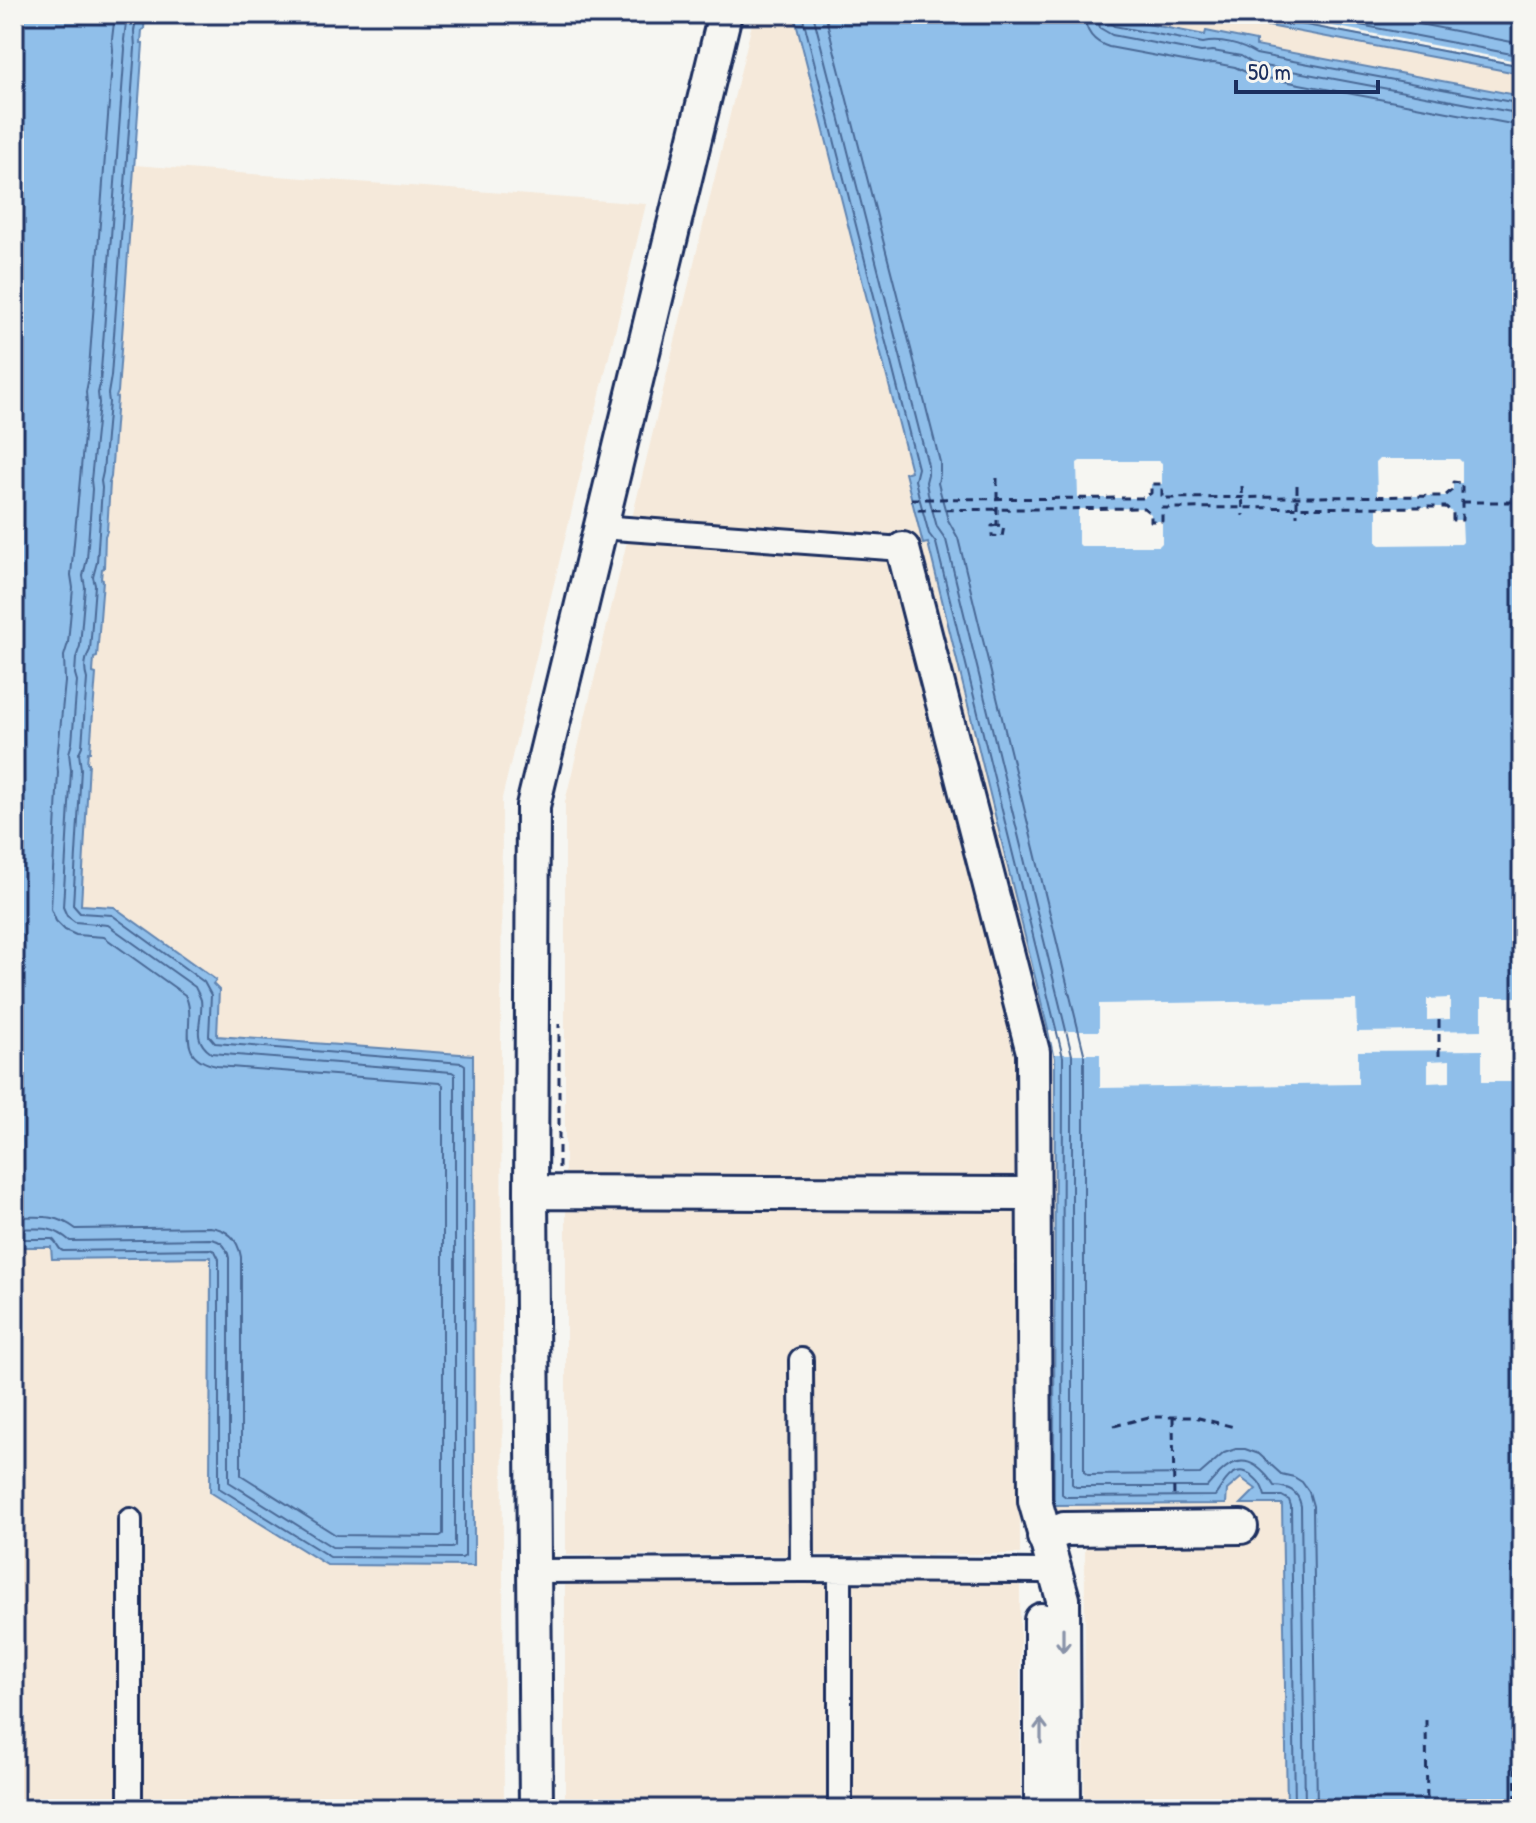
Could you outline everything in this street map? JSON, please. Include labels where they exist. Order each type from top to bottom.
[{"type":"street","points":[[536,1809],[531,1192],[533,806],[725,14]]},
{"type":"street","points":[[600,527],[903,549],[1033,1052],[1035,1501],[1063,1599],[1064,1809]]},
{"type":"street","points":[[531,1192],[1033,1194]]},
{"type":"street","points":[[801,1360],[802,1570]]},
{"type":"street","points":[[130,1520],[130,1809]]},
{"type":"street","points":[[1044,1537],[1064,1529],[1241,1527]]},
{"type":"street","points":[[1041,1809],[1041,1571],[1044,1537]]},
{"type":"street","points":[[840,1570],[840,1809]]},
{"type":"street","points":[[534,1571],[1041,1571]]},
{"type":"path","points":[[997,478],[997,525]]},
{"type":"path","points":[[911,499],[1144,498],[1151,493],[1151,484],[1162,484],[1162,498],[1445,496],[1453,489],[1453,482],[1462,483],[1462,520],[1453,520],[1453,513],[1446,507],[1162,508],[1162,521],[1151,521],[1151,514],[1144,508],[914,510]]},
{"type":"path","points":[[1297,485],[1297,516]]},
{"type":"path","points":[[1242,486],[1243,516]]},
{"type":"path","points":[[1462,502],[1522,502]]},
{"type":"path","points":[[559,1015],[559,1174]]},
{"type":"path","points":[[1439,1020],[1439,1061]]},
{"type":"path","points":[[1114,1426],[1149,1417],[1195,1417],[1234,1427]]},
{"type":"path","points":[[1173,1417],[1174,1505]]},
{"type":"path","points":[[1514,1710],[1516,1809]]},
{"type":"path","points":[[1426,1720],[1427,1809]]},
{"type":"shaded area","points":[[750,14],[794,14],[911,472],[905,473],[923,544],[928,543],[1054,1054],[1054,1505],[1226,1504],[1226,1490],[1241,1478],[1256,1489],[1242,1504],[1283,1504],[1287,1809],[1084,1809],[1085,1541],[1044,1515],[1042,1054],[909,536],[632,518],[752,24]]},
{"type":"shaded area","points":[[1095,14],[1205,14],[1522,74],[1522,96],[1256,46],[1256,40],[1207,31],[1206,35]]},
{"type":"shaded area","points":[[134,165],[646,204],[502,798],[504,1809],[139,1809],[137,1513],[120,1512],[121,1809],[17,1809],[14,1247],[51,1247],[52,1259],[211,1257],[210,1492],[327,1565],[474,1565],[473,1056],[217,1036],[219,990],[212,984],[215,980],[114,907],[81,905],[87,763],[96,675],[93,674],[94,657],[97,657]]},
{"type":"shaded area","points":[[628,537],[891,556],[1020,1060],[1019,1176],[565,1176],[565,802]]},
{"type":"shaded area","points":[[566,1206],[1019,1206],[1020,1554],[811,1555],[808,1350],[791,1351],[790,1555],[566,1555]]},
{"type":"shaded area","points":[[829,1582],[830,1809],[565,1809],[565,1584]]},
{"type":"shaded area","points":[[855,1583],[1020,1583],[1021,1809],[850,1809],[849,1589]]},
{"type":"water","points":[[14,14],[145,14],[107,531],[97,657],[94,658],[93,673],[96,674],[87,763],[81,905],[114,907],[216,980],[213,984],[219,990],[217,1036],[473,1055],[474,1566],[327,1565],[210,1492],[211,1257],[52,1259],[51,1247],[14,1247]]},
{"type":"water","points":[[794,14],[1095,14],[1205,35],[1206,31],[1256,41],[1256,46],[1522,96],[1522,1809],[1287,1809],[1282,1504],[1241,1504],[1256,1489],[1241,1478],[1227,1490],[1226,1504],[1054,1505],[1055,1058],[928,543],[923,544],[905,473],[911,471]]},
{"type":"water","points":[[1205,14],[1522,14],[1522,74]]},
{"type":"water","points":[[17,1604],[18,1677],[14,1677],[14,1605]]},
{"type":"pier","points":[[1252,14],[1270,14],[1522,62],[1522,65]]},
{"type":"pier","points":[[1379,459],[1459,459],[1462,462],[1462,483],[1453,483],[1453,489],[1445,496],[1377,496],[1376,462]]},
{"type":"pier","points":[[1159,461],[1162,463],[1162,484],[1151,484],[1151,493],[1144,498],[1078,498],[1077,463]]},
{"type":"pier","points":[[1377,507],[1446,507],[1453,513],[1453,520],[1462,520],[1463,542],[1380,545],[1377,543]]},
{"type":"pier","points":[[1144,508],[1151,514],[1151,521],[1162,521],[1162,543],[1159,546],[1081,546],[1078,543],[1078,509]]},
{"type":"pier","points":[[1482,997],[1522,997],[1522,1082],[1482,1082],[1482,1050],[1358,1051],[1358,1084],[1100,1088],[1100,1054],[1054,1054],[1049,1031],[1099,1031],[1099,1004],[1356,1000],[1357,1032],[1482,1030]]},
{"type":"pier","points":[[1450,998],[1450,1019],[1427,1020],[1427,999]]},
{"type":"pier","points":[[1450,1060],[1450,1082],[1428,1083],[1428,1061]]}]
